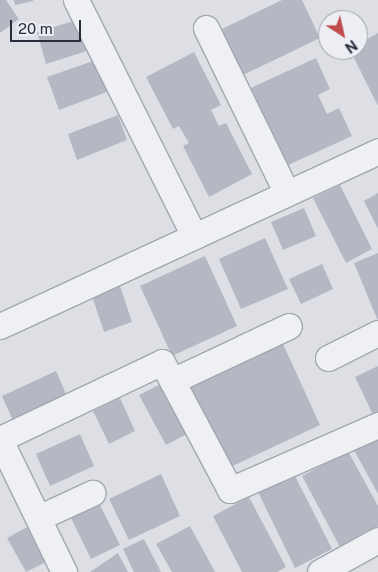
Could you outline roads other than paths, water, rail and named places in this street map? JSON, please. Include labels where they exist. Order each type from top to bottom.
[{"type":"street","points":[[76,0],[194,236]]},
{"type":"street","points":[[206,28],[287,193]]},
{"type":"street","points":[[0,326],[378,151]]},
{"type":"street","points":[[172,381],[289,326]]},
{"type":"street","points":[[328,358],[378,333]]},
{"type":"street","points":[[64,572],[0,439],[162,362],[230,490],[378,425]]},
{"type":"street","points":[[38,518],[92,493]]},
{"type":"street","points":[[320,572],[378,540]]}]
